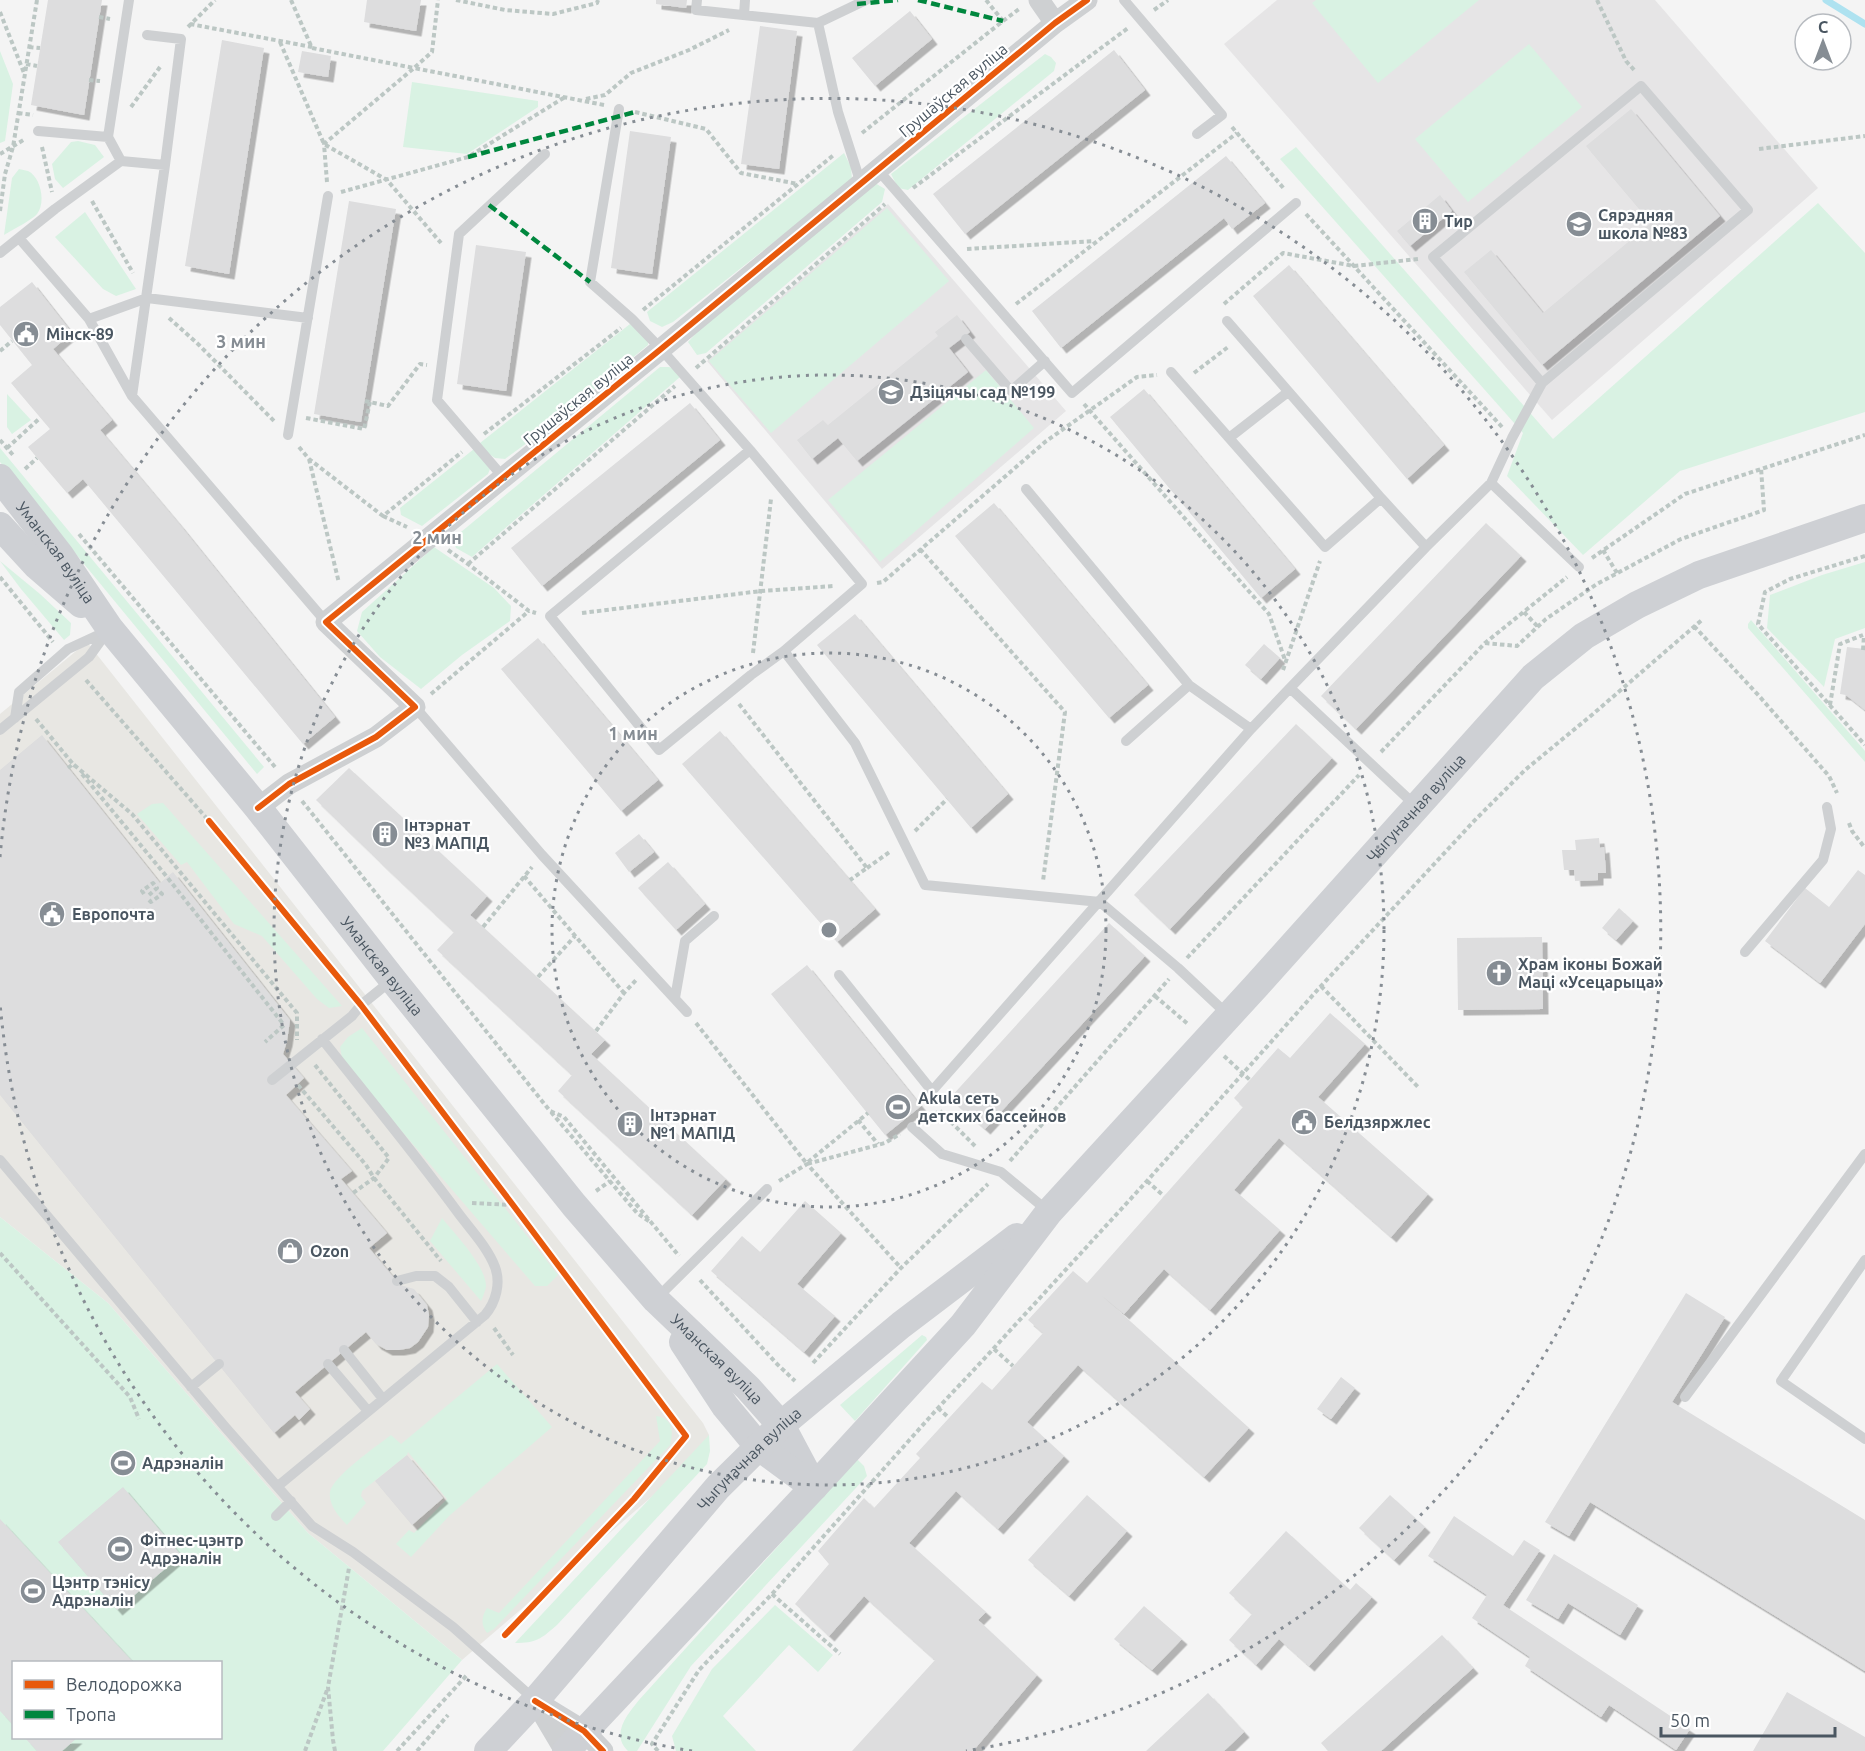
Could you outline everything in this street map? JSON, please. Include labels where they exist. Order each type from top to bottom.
[{"type":"main road","name":"Уманская вуліца","points":[[0,478],[60,555],[110,629],[258,808],[574,1205],[656,1299],[748,1388],[781,1425],[814,1487]]},
{"type":"main road","name":"Чыгуначная вуліца","points":[[580,1746],[963,1325],[1049,1212],[1229,1016],[1533,677],[1584,636],[1637,605],[1699,575],[1865,518]]},
{"type":"main road","name":"Уманская вуліца","points":[[0,526],[37,566],[110,629]]},
{"type":"main road","name":"Чыгуначная вуліца","points":[[488,1751],[535,1701],[718,1487],[781,1425],[901,1325],[1049,1212]]},
{"type":"main road","name":"Уманская вуліца","points":[[656,1299],[725,1406],[759,1447],[814,1487]]},
{"type":"street","name":"Грушаўская вуліца","points":[[326,622],[1055,23],[1087,0]]},
{"type":"street","points":[[1030,4],[1055,23]]},
{"type":"street","points":[[258,808],[289,784],[376,737],[415,707],[326,622]]},
{"type":"street","points":[[535,1701],[580,1746]]},
{"type":"lane","points":[[122,161],[108,137],[129,0]]},
{"type":"lane","points":[[697,0],[696,10],[818,23],[866,0]]},
{"type":"lane","points":[[744,15],[745,0]]},
{"type":"lane","points":[[1124,0],[1222,115],[1197,134]]},
{"type":"lane","points":[[818,23],[838,112],[861,184]]},
{"type":"lane","points":[[132,396],[181,39],[147,35]]},
{"type":"lane","points":[[839,975],[932,1091],[1251,729],[1426,547],[1491,483],[1542,383],[1748,210],[1641,87],[1433,257],[1542,383]]},
{"type":"lane","points":[[619,109],[590,282],[632,319],[661,349],[750,450],[862,584],[783,651],[659,750],[550,616],[750,450]]},
{"type":"lane","points":[[38,131],[108,137]]},
{"type":"lane","points":[[503,477],[437,400],[455,260],[459,234],[545,154]]},
{"type":"lane","points":[[0,253],[55,209],[122,161],[165,165]]},
{"type":"lane","points":[[878,170],[1072,393],[1296,203]]},
{"type":"lane","points":[[288,435],[328,196]]},
{"type":"lane","points":[[19,238],[89,319],[132,396],[326,622]]},
{"type":"lane","points":[[89,319],[147,298],[308,318]]},
{"type":"lane","points":[[1227,321],[1426,547]]},
{"type":"lane","points":[[966,339],[1011,391],[1045,361]]},
{"type":"lane","points":[[1171,372],[1325,547],[1381,498]]},
{"type":"lane","points":[[1229,438],[1288,392]]},
{"type":"lane","points":[[1491,483],[1579,567]]},
{"type":"lane","points":[[1026,489],[1189,686],[1251,729]]},
{"type":"lane","points":[[15,718],[19,692],[68,649],[110,629]]},
{"type":"lane","points":[[0,730],[89,657],[110,629]]},
{"type":"lane","points":[[783,651],[855,743],[925,885],[1100,902],[1178,968],[1229,1016]]},
{"type":"lane","points":[[1126,741],[1189,686]]},
{"type":"lane","points":[[1292,686],[1417,807]]},
{"type":"lane","points":[[19,692],[44,695]]},
{"type":"lane","points":[[415,707],[542,855],[687,1012]]},
{"type":"lane","points":[[1745,952],[1823,860],[1831,830],[1827,807]]},
{"type":"lane","points":[[675,999],[685,941],[714,916]]},
{"type":"lane","points":[[272,1080],[393,980]]},
{"type":"lane","points":[[278,1486],[477,1322],[491,1307],[498,1286],[495,1268],[486,1252],[450,1202],[322,1039]]},
{"type":"lane","points":[[912,1127],[942,1154],[1001,1172],[1049,1212]]},
{"type":"lane","points":[[1685,1397],[1865,1154]]},
{"type":"lane","points":[[0,1160],[191,1387],[312,1526],[353,1552],[453,1627],[535,1701]]},
{"type":"lane","points":[[656,1299],[767,1189]]},
{"type":"lane","points":[[1865,1260],[1781,1381],[1865,1439]]},
{"type":"lane","points":[[397,1281],[416,1276],[435,1276],[449,1287],[477,1322]]},
{"type":"lane","points":[[345,1350],[384,1399]]},
{"type":"lane","points":[[191,1387],[219,1364]]},
{"type":"lane","points":[[328,1364],[368,1412]]},
{"type":"lane","points":[[276,1516],[291,1501]]},
{"type":"path","points":[[0,211],[37,0]]},
{"type":"path","points":[[108,137],[190,24],[215,0]]},
{"type":"path","points":[[291,0],[312,48]]},
{"type":"path","points":[[324,144],[432,52],[438,0]]},
{"type":"path","points":[[456,0],[505,10],[553,14],[597,3],[598,0]]},
{"type":"path","points":[[986,0],[1003,21]]},
{"type":"path","points":[[1597,0],[1626,61],[1642,78]]},
{"type":"path","points":[[383,516],[1003,21],[1030,4]]},
{"type":"path","points":[[109,30],[113,10]]},
{"type":"path","points":[[0,12],[24,74]]},
{"type":"path","points":[[190,24],[582,100],[605,95],[631,73],[689,50],[758,16]]},
{"type":"path","points":[[99,17],[111,19]]},
{"type":"path","points":[[468,564],[888,202],[902,196],[1140,19]]},
{"type":"path","points":[[280,42],[324,144],[328,196],[468,158],[565,97]]},
{"type":"path","points":[[29,47],[40,48]]},
{"type":"path","points":[[26,64],[37,66]]},
{"type":"path","points":[[89,80],[100,81],[102,71]]},
{"type":"path","points":[[619,109],[706,129],[741,173],[798,184]]},
{"type":"path","points":[[18,113],[39,116]]},
{"type":"path","points":[[1222,115],[1296,203],[1512,438]]},
{"type":"path","points":[[0,154],[38,131],[55,209]]},
{"type":"path","points":[[1003,313],[1237,133]]},
{"type":"path","points":[[1759,149],[1865,136]]},
{"type":"path","points":[[324,144],[387,180],[455,260]]},
{"type":"path","points":[[84,188],[147,298],[200,345],[309,459],[383,516],[429,538],[468,564],[529,611],[550,616],[761,591],[882,582],[1045,442],[1137,378],[1171,372]]},
{"type":"path","points":[[948,250],[1096,241]]},
{"type":"path","points":[[1227,321],[1217,310],[1283,253],[1354,266],[1433,257]]},
{"type":"path","points":[[1181,384],[1241,337]]},
{"type":"path","points":[[0,351],[12,341]]},
{"type":"path","points":[[292,416],[364,429],[367,402],[388,406],[420,364]]},
{"type":"path","points":[[1072,393],[1090,410],[1269,614],[1285,660]]},
{"type":"path","points":[[7,448],[40,418]]},
{"type":"path","points":[[812,1364],[902,1268],[1001,1172],[1178,968],[1485,643],[1579,567],[1685,494],[1865,435]]},
{"type":"path","points":[[0,440],[25,469],[37,458]]},
{"type":"path","points":[[309,459],[344,607]]},
{"type":"path","points":[[1485,643],[1517,646],[1546,619],[1617,573],[1681,539],[1764,510],[1761,468]]},
{"type":"path","points":[[751,675],[773,477]]},
{"type":"path","points":[[78,532],[289,784],[550,1111],[564,1117],[688,1268],[777,1364],[796,1381]]},
{"type":"path","points":[[1292,686],[1282,672],[1325,547]]},
{"type":"path","points":[[920,549],[1065,712],[1041,896]]},
{"type":"path","points":[[1603,550],[1617,573]]},
{"type":"path","points":[[1865,556],[1790,579],[1765,592],[1758,624],[1865,745]]},
{"type":"path","points":[[415,707],[529,611]]},
{"type":"path","points":[[1524,612],[1538,627]]},
{"type":"path","points":[[658,1751],[652,1744],[699,1670],[772,1594],[938,1408],[1474,820],[1525,770],[1703,620]]},
{"type":"path","points":[[1694,626],[1829,776],[1840,799]]},
{"type":"path","points":[[1830,705],[1840,644],[1864,635],[1863,650]]},
{"type":"path","points":[[86,679],[209,821],[361,1005],[686,1436],[634,1499],[505,1635]]},
{"type":"path","points":[[730,692],[867,868],[850,880]]},
{"type":"path","points":[[34,717],[167,877],[284,1026],[265,1042]]},
{"type":"path","points":[[68,768],[73,764]]},
{"type":"path","points":[[73,764],[132,814],[297,1013],[297,1042],[389,1158],[374,1178],[353,1193]]},
{"type":"path","points":[[1848,820],[1852,831],[1865,848]]},
{"type":"path","points":[[483,927],[542,855]]},
{"type":"path","points":[[524,876],[624,993]]},
{"type":"path","points":[[153,883],[162,894],[151,902],[147,896],[141,891],[153,883]]},
{"type":"path","points":[[147,896],[157,888]]},
{"type":"path","points":[[538,977],[575,936]]},
{"type":"path","points":[[596,1031],[624,993],[647,969]]},
{"type":"path","points":[[1321,986],[1419,1088]]},
{"type":"path","points":[[687,1012],[807,1164],[902,1268]]},
{"type":"path","points":[[1243,1074],[1250,1080]]},
{"type":"path","points":[[298,1084],[366,1165]]},
{"type":"path","points":[[932,1091],[931,1104],[1001,1172]]},
{"type":"path","points":[[807,1164],[885,1143],[940,1111]]},
{"type":"path","points":[[767,1189],[807,1164],[868,1113]]},
{"type":"path","points":[[858,1120],[878,1144]]},
{"type":"path","points":[[1147,1181],[1164,1196]]},
{"type":"path","points":[[450,1202],[513,1204]]},
{"type":"path","points":[[0,1253],[130,1397],[139,1419]]},
{"type":"path","points":[[994,1349],[1013,1365]]},
{"type":"path","points":[[938,1408],[949,1418]]},
{"type":"path","points":[[305,1751],[328,1687],[353,1552]]},
{"type":"path","points":[[772,1594],[840,1654]]},
{"type":"path","points":[[397,1751],[467,1675]]},
{"type":"path","points":[[328,1687],[336,1751]]},
{"type":"path","points":[[417,1751],[448,1715]]},
{"type":"shaded area","name":"Сярэдняя школа №83","points":[[1277,0],[1655,0],[1818,188],[1552,420],[1224,44]]},
{"type":"shaded area","name":"Дзіцячы сад №199","points":[[888,204],[1066,411],[882,569],[707,361]]},
{"type":"shaded area","points":[[87,642],[703,1423],[709,1435],[706,1450],[462,1660],[308,1533],[108,1303],[0,1217],[0,714]]},
{"type":"green space","points":[[1316,0],[1479,0],[1378,83],[1312,3]]},
{"type":"green space","points":[[1529,44],[1582,107],[1468,202],[1415,139]]},
{"type":"green space","points":[[0,51],[13,84],[5,141],[0,143]]},
{"type":"green space","points":[[1045,54],[1056,63],[1054,71],[908,190],[898,188],[891,174]]},
{"type":"green space","points":[[412,82],[538,101],[538,107],[467,154],[403,147]]},
{"type":"green space","points":[[78,141],[95,145],[104,157],[63,188],[55,179],[52,164],[71,142]]},
{"type":"green space","points":[[1296,147],[1553,439],[1818,203],[1865,253],[1865,412],[1680,471],[1583,555],[1507,476],[1523,433],[1280,159]]},
{"type":"green space","points":[[844,153],[851,167],[852,180],[673,322],[662,327],[650,321],[647,312]]},
{"type":"green space","points":[[19,169],[32,174],[39,184],[42,197],[40,209],[26,222],[4,235],[12,178]]},
{"type":"green space","points":[[875,183],[885,189],[882,202],[706,353],[697,355],[688,342],[701,328]]},
{"type":"green space","points":[[887,208],[949,281],[771,433],[709,361]]},
{"type":"green space","points":[[85,212],[136,289],[116,296],[103,289],[55,237]]},
{"type":"green space","points":[[630,324],[648,340],[648,345],[546,429],[505,459],[495,458],[483,450],[480,443]]},
{"type":"green space","points":[[660,367],[669,367],[679,371],[680,377],[472,557],[456,548],[453,540],[461,532]]},
{"type":"green space","points":[[986,370],[1034,428],[880,562],[828,500]]},
{"type":"green space","points":[[7,394],[31,420],[12,434],[7,427]]},
{"type":"green space","points":[[0,448],[264,767],[257,774],[0,462]]},
{"type":"green space","points":[[474,449],[490,469],[488,474],[422,526],[401,515],[400,508]]},
{"type":"green space","points":[[434,547],[494,588],[511,606],[510,621],[462,655],[421,689],[380,657],[357,631],[362,612]]},
{"type":"green space","points":[[0,561],[71,623],[70,635],[64,640]]},
{"type":"green space","points":[[1865,562],[1865,628],[1835,639],[1824,687],[1767,628],[1770,595],[1822,575]]},
{"type":"green space","points":[[1751,620],[1865,751],[1865,762],[1748,628]]},
{"type":"green space","points":[[163,803],[342,1006],[329,1008],[317,999],[262,936],[234,924],[187,862],[181,865],[137,814],[152,804]]},
{"type":"green space","points":[[362,1028],[558,1275],[547,1286],[535,1286],[343,1063],[340,1047],[348,1037]]},
{"type":"green space","points":[[0,1217],[108,1303],[308,1533],[462,1660],[383,1751],[0,1751]]},
{"type":"green space","points":[[442,1218],[476,1260],[481,1270],[486,1287],[481,1301],[430,1241]]},
{"type":"green space","points":[[922,1335],[927,1340],[855,1421],[840,1405]]},
{"type":"green space","points":[[497,1364],[552,1427],[449,1516],[411,1557],[396,1544],[409,1530],[414,1533],[447,1499],[408,1452],[362,1491],[361,1496],[366,1503],[347,1525],[335,1510],[330,1497],[333,1485],[339,1478],[391,1435],[401,1444]]},
{"type":"green space","points":[[656,1416],[669,1422],[672,1430],[670,1445],[494,1629],[487,1633],[482,1620],[487,1608],[499,1613],[660,1441]]},
{"type":"green space","points":[[709,1435],[710,1451],[707,1464],[557,1625],[538,1639],[515,1643]]},
{"type":"green space","points":[[857,1459],[864,1466],[867,1476],[691,1666],[637,1751],[628,1751],[623,1745],[621,1731],[626,1718],[635,1706]]},
{"type":"green space","points":[[775,1605],[833,1655],[818,1672],[789,1645],[723,1716],[756,1751],[676,1751],[672,1736],[712,1669]]},
{"type":"building","points":[[48,0],[102,0],[84,115],[31,105]]},
{"type":"building","points":[[367,0],[421,0],[416,31],[364,22]]},
{"type":"building","points":[[656,0],[687,0],[686,8],[656,4]]},
{"type":"building","points":[[910,11],[932,39],[875,86],[852,58]]},
{"type":"building","points":[[760,26],[797,31],[779,169],[741,164]]},
{"type":"building","points":[[222,40],[264,48],[229,274],[185,266]]},
{"type":"building","points":[[1114,50],[1145,90],[965,234],[933,194]]},
{"type":"building","points":[[302,51],[331,56],[328,77],[298,72]]},
{"type":"building","points":[[1631,109],[1720,216],[1542,365],[1464,272],[1491,250],[1543,313],[1651,223],[1586,146]]},
{"type":"building","points":[[630,131],[671,137],[652,274],[611,268]]},
{"type":"building","points":[[1226,156],[1265,203],[1232,229],[1224,218],[1061,348],[1032,311]]},
{"type":"building","name":"Тир","points":[[1440,195],[1452,211],[1410,246],[1397,231]]},
{"type":"building","points":[[349,201],[396,209],[361,422],[314,414]]},
{"type":"building","points":[[476,245],[526,252],[506,391],[457,384]]},
{"type":"building","points":[[1289,265],[1444,445],[1407,479],[1253,296]]},
{"type":"building","points":[[32,282],[72,333],[53,349],[112,420],[100,430],[335,717],[303,744],[83,479],[67,493],[28,447],[50,429],[11,383],[32,365],[0,325],[0,307]]},
{"type":"building","points":[[957,315],[970,332],[949,348],[968,372],[857,461],[838,438],[812,459],[797,440],[823,420],[828,425],[938,336],[935,332]]},
{"type":"building","points":[[1144,389],[1295,569],[1261,598],[1110,417]]},
{"type":"building","points":[[690,403],[720,440],[542,586],[511,548]]},
{"type":"building","points":[[994,503],[1148,685],[1109,718],[955,536]]},
{"type":"building","points":[[1486,523],[1521,556],[1356,729],[1321,696]]},
{"type":"building","points":[[855,614],[1008,794],[971,828],[817,645]]},
{"type":"building","points":[[538,638],[658,780],[621,811],[501,669]]},
{"type":"building","points":[[1264,644],[1280,658],[1261,679],[1245,665]]},
{"type":"building","points":[[1847,647],[1865,649],[1865,710],[1846,695],[1840,694]]},
{"type":"building","points":[[1296,724],[1332,758],[1170,929],[1134,895]]},
{"type":"building","points":[[720,731],[875,909],[837,942],[682,764]]},
{"type":"building","points":[[42,735],[160,883],[173,872],[290,1020],[283,1054],[304,1078],[286,1095],[352,1171],[341,1179],[387,1233],[369,1248],[400,1285],[414,1289],[427,1305],[428,1327],[418,1342],[410,1348],[387,1350],[376,1344],[366,1332],[295,1392],[310,1409],[299,1420],[295,1415],[274,1433],[0,1095],[0,770]]},
{"type":"building","points":[[349,768],[487,896],[470,915],[605,1040],[591,1054],[726,1179],[692,1215],[558,1091],[572,1075],[437,950],[454,932],[316,800]]},
{"type":"building","points":[[639,834],[654,852],[629,872],[615,853]]},
{"type":"building","points":[[1599,838],[1600,848],[1604,847],[1606,873],[1598,873],[1598,880],[1575,881],[1574,870],[1564,870],[1562,850],[1576,850],[1575,840]]},
{"type":"building","points":[[668,862],[705,904],[676,930],[638,888]]},
{"type":"building","points":[[1858,870],[1865,875],[1865,924],[1820,983],[1765,941],[1805,888],[1829,907]]},
{"type":"building","points":[[1619,908],[1633,921],[1616,940],[1602,928]]},
{"type":"building","points":[[1109,923],[1145,956],[985,1129],[950,1098]]},
{"type":"building","points":[[1542,937],[1543,1009],[1458,1010],[1457,938]]},
{"type":"building","points":[[807,965],[921,1106],[885,1135],[771,994]]},
{"type":"building","points":[[1330,1013],[1365,1044],[1318,1097],[1428,1194],[1391,1237],[1279,1138],[1234,1190],[1280,1230],[1210,1310],[1164,1269],[1124,1314],[1102,1296],[1249,1428],[1204,1477],[1078,1365],[1027,1422],[1064,1456],[998,1529],[956,1491],[909,1543],[986,1612],[978,1620],[1037,1675],[973,1751],[852,1751],[935,1660],[864,1596],[829,1636],[795,1604],[829,1564],[818,1551],[864,1498],[874,1508],[920,1458],[916,1454],[982,1382],[992,1390],[1043,1333],[1028,1320],[1073,1271],[1087,1283],[1243,1107],[1234,1098],[1278,1048],[1290,1058]]},
{"type":"building","points":[[805,1201],[841,1233],[797,1284],[835,1316],[804,1352],[711,1271],[742,1236],[760,1252]]},
{"type":"building","points":[[1686,1293],[1725,1317],[1672,1402],[1865,1520],[1865,1671],[1590,1502],[1569,1536],[1545,1522]]},
{"type":"building","points":[[1341,1377],[1355,1388],[1331,1419],[1317,1409]]},
{"type":"building","points":[[407,1455],[443,1498],[412,1525],[375,1481]]},
{"type":"building","name":"Фітнес-цэнтр Адрэналін","points":[[123,1487],[181,1555],[117,1610],[58,1542]]},
{"type":"building","points":[[1087,1495],[1127,1531],[1069,1596],[1028,1560]]},
{"type":"building","points":[[1390,1495],[1425,1527],[1394,1560],[1359,1528]]},
{"type":"building","points":[[1454,1516],[1513,1556],[1524,1540],[1540,1550],[1503,1605],[1690,1729],[1676,1750],[1609,1705],[1601,1717],[1525,1666],[1530,1657],[1472,1618],[1487,1595],[1428,1556]]},
{"type":"building","name":"Цэнтр тэнісу Адрэналін","points":[[0,1519],[132,1661],[12,1661],[12,1724],[0,1711]]},
{"type":"building","points":[[1286,1531],[1350,1590],[1356,1583],[1372,1597],[1309,1666],[1279,1639],[1256,1665],[1229,1640],[1252,1614],[1229,1593]]},
{"type":"building","points":[[1554,1554],[1638,1605],[1620,1635],[1568,1603],[1558,1619],[1526,1600]]},
{"type":"building","points":[[1144,1606],[1182,1639],[1152,1670],[1114,1639]]},
{"type":"building","points":[[1442,1635],[1473,1668],[1381,1751],[1328,1751],[1321,1743]]},
{"type":"building","points":[[1787,1692],[1865,1737],[1865,1751],[1753,1751]]},
{"type":"building","points":[[1208,1693],[1244,1732],[1224,1751],[1146,1751]]},
{"type":"building","points":[[26,1739],[76,1739],[62,1751],[37,1751]]},
{"type":"waterway","points":[[1826,0],[1865,24]]},
{"type":"marked path","points":[[857,4],[898,0]]},
{"type":"marked path","points":[[918,0],[1003,21]]},
{"type":"marked path","points":[[468,157],[635,112]]},
{"type":"marked path","points":[[489,205],[590,282]]},
{"type":"cycle path","points":[[258,808],[289,784],[376,737],[415,707],[326,622],[1055,23],[1087,0]]},
{"type":"cycle path","points":[[209,821],[361,1005],[686,1436],[634,1499],[505,1635]]},
{"type":"cycle path","points":[[535,1701],[584,1731],[603,1751]]},
{"type":"place","name":"Тир","points":[[1425,221]]},
{"type":"place","name":"Сярэдняя школа №83","points":[[1579,224]]},
{"type":"place","name":"Мінск-89","points":[[26,334]]},
{"type":"place","name":"Дзіцячы сад №199","points":[[891,392]]},
{"type":"place","name":"Інтэрнат №3 МАПІД","points":[[385,834]]},
{"type":"place","name":"Европочта","points":[[52,914]]},
{"type":"place","name":"Храм іконы Божай Маці «Усецарыца»","points":[[1499,973]]},
{"type":"place","name":"Akula сеть детских бассейнов","points":[[898,1107]]},
{"type":"place","name":"Белдзяржлес","points":[[1304,1122]]},
{"type":"place","name":"Інтэрнат №1 МАПІД","points":[[630,1124]]},
{"type":"place","name":"Ozon","points":[[290,1251]]},
{"type":"place","name":"Адрэналін","points":[[123,1463]]},
{"type":"place","name":"Фітнес-цэнтр Адрэналін","points":[[120,1549]]},
{"type":"place","name":"Цэнтр тэнісу Адрэналін","points":[[33,1591]]}]
